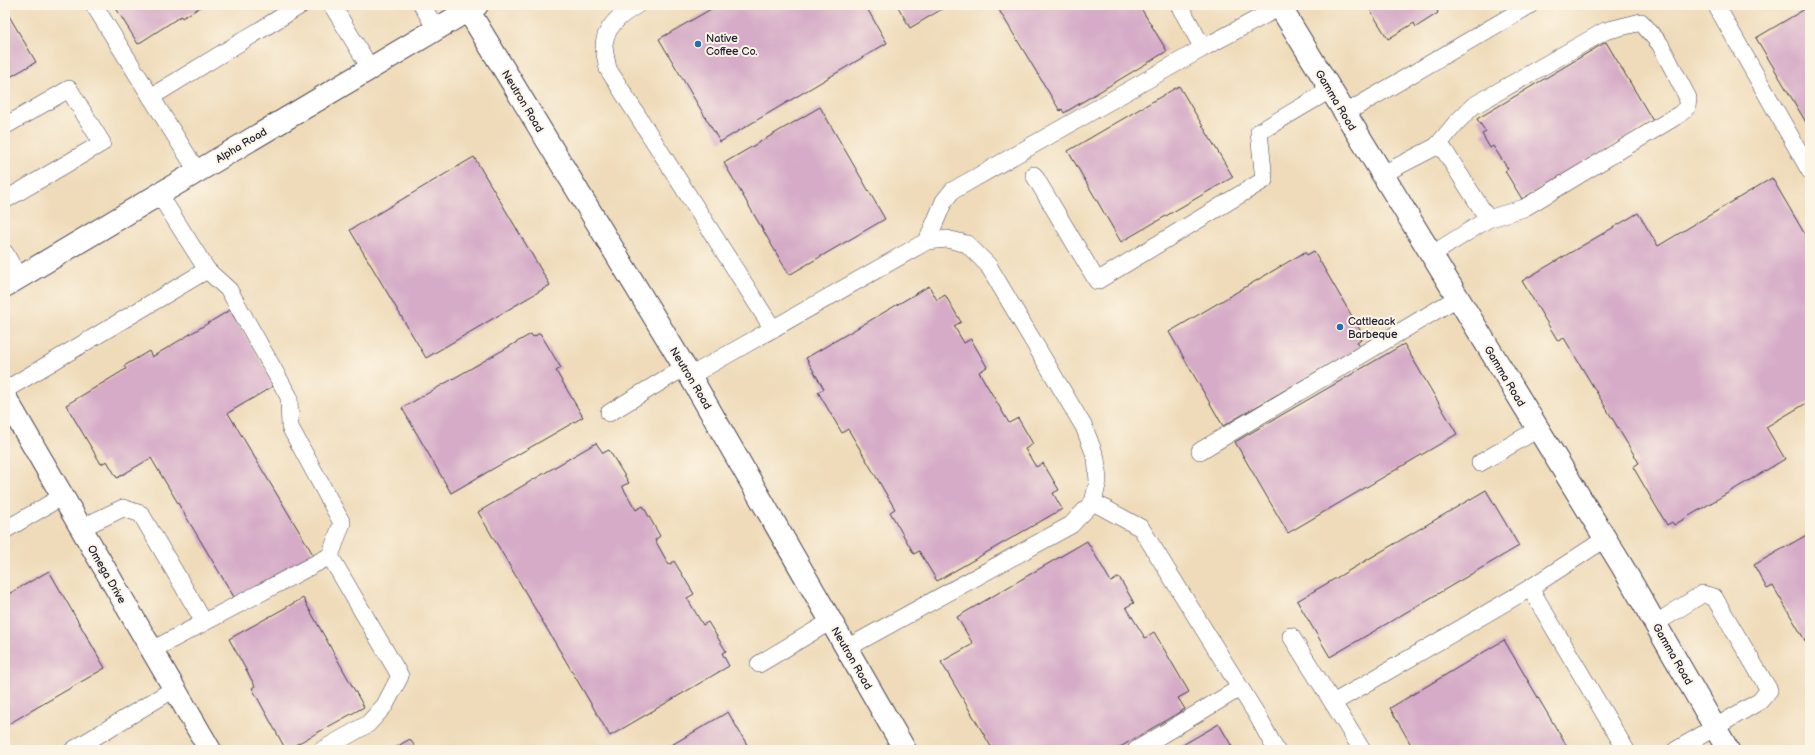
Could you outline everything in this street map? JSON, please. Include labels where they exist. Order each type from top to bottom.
[{"type":"street","name":"Gamma Road","points":[[1279,6],[1605,540],[1728,750]]},
{"type":"street","name":"Alpha Road","points":[[12,282],[436,29],[470,7]]},
{"type":"street","name":"Neutron Road","points":[[470,7],[688,372],[905,750]]},
{"type":"street","name":"Omega Drive","points":[[5,397],[210,750]]},
{"type":"lane","points":[[94,5],[197,171]]},
{"type":"lane","points":[[151,97],[301,5]]},
{"type":"lane","points":[[332,5],[370,68]]},
{"type":"lane","points":[[422,5],[436,29]]},
{"type":"lane","points":[[637,5],[623,13],[607,32],[604,45],[608,69],[773,329]]},
{"type":"lane","points":[[1179,5],[1203,48]]},
{"type":"lane","points":[[1344,114],[1530,5]]},
{"type":"lane","points":[[1716,5],[1810,171]]},
{"type":"lane","points":[[926,241],[944,201],[952,191],[1279,6]]},
{"type":"lane","points":[[1382,175],[1437,146],[1456,123],[1473,106],[1605,31],[1641,22],[1660,44],[1688,98],[1687,107],[1680,114],[1524,208],[1488,219],[1431,255]]},
{"type":"lane","points":[[5,126],[69,89],[102,143],[5,200]]},
{"type":"lane","points":[[1034,175],[1097,280],[1264,180],[1258,132],[1330,90]]},
{"type":"lane","points":[[1437,146],[1444,150],[1488,219]]},
{"type":"lane","points":[[152,650],[330,556],[342,523],[290,427],[289,397],[229,290],[207,270],[159,194]]},
{"type":"lane","points":[[609,413],[773,329],[926,241],[947,238],[967,244],[988,265],[1084,427],[1096,458],[1098,481],[1093,502],[1072,525],[846,648]]},
{"type":"lane","points":[[5,254],[12,282]]},
{"type":"lane","points":[[5,390],[207,270]]},
{"type":"lane","points":[[1200,451],[1457,298]]},
{"type":"lane","points":[[1480,463],[1538,429]]},
{"type":"lane","points":[[5,530],[63,496]]},
{"type":"lane","points":[[1093,502],[1141,528],[1240,688],[1276,750]]},
{"type":"lane","points":[[81,528],[124,508],[141,514],[204,622]]},
{"type":"lane","points":[[1333,703],[1530,588],[1605,540]]},
{"type":"lane","points":[[322,750],[368,724],[385,705],[400,676],[330,556]]},
{"type":"lane","points":[[1530,588],[1626,750]]},
{"type":"lane","points":[[1655,624],[1702,594],[1714,597],[1769,690],[1760,701],[1676,750]]},
{"type":"lane","points":[[759,664],[831,621]]},
{"type":"lane","points":[[1291,636],[1362,750]]},
{"type":"lane","points":[[1136,750],[1240,688]]},
{"type":"lane","points":[[73,750],[174,689]]},
{"type":"building","points":[[114,5],[204,5],[182,18],[181,16],[138,44]]},
{"type":"building","points":[[718,5],[865,5],[887,43],[720,142],[659,39]]},
{"type":"building","points":[[897,5],[949,5],[910,28]]},
{"type":"building","points":[[996,5],[1139,5],[1167,51],[1064,113],[1062,109],[1060,111]]},
{"type":"building","points":[[1367,5],[1447,5],[1437,11],[1438,13],[1416,27],[1414,23],[1388,39]]},
{"type":"building","points":[[1810,6],[1810,129],[1756,38]]},
{"type":"building","points":[[5,9],[36,62],[5,80]]},
{"type":"building","points":[[1606,42],[1653,121],[1522,199],[1505,171],[1508,169],[1493,146],[1490,148],[1482,134],[1486,132],[1477,119]]},
{"type":"building","points":[[1179,86],[1233,177],[1121,242],[1068,151]]},
{"type":"building","points":[[820,107],[885,219],[789,275],[724,163]]},
{"type":"building","points":[[474,157],[550,285],[426,358],[350,230]]},
{"type":"building","points":[[1772,178],[1810,243],[1810,401],[1766,427],[1785,459],[1674,525],[1672,522],[1667,525],[1633,467],[1639,463],[1564,338],[1558,341],[1522,281],[1638,213],[1658,246]]},
{"type":"building","points":[[1314,251],[1364,337],[1357,342],[1360,347],[1223,426],[1169,332],[1305,252],[1307,255]]},
{"type":"building","points":[[929,286],[937,300],[945,295],[961,322],[954,326],[964,343],[971,339],[987,367],[979,372],[1009,423],[1018,418],[1033,444],[1025,449],[1036,467],[1043,463],[1059,490],[1053,493],[1062,509],[937,581],[919,551],[914,554],[890,512],[895,509],[848,429],[842,433],[818,392],[824,389],[806,358]]},
{"type":"building","points":[[230,310],[275,385],[228,413],[314,556],[237,602],[151,458],[117,478],[107,461],[101,464],[66,405],[126,369],[124,366],[149,351],[152,357]]},
{"type":"building","points":[[540,333],[561,368],[556,371],[583,417],[451,493],[402,408],[531,334],[533,337]]},
{"type":"building","points":[[1404,344],[1457,434],[1288,533],[1235,442]]},
{"type":"building","points":[[596,443],[603,453],[609,450],[629,483],[622,486],[636,510],[643,506],[660,536],[655,540],[669,565],[674,561],[694,594],[687,598],[703,625],[708,622],[726,651],[722,653],[729,666],[610,736],[478,512]]},
{"type":"building","points":[[1486,490],[1519,546],[1330,657],[1297,601]]},
{"type":"building","points":[[1810,533],[1810,649],[1773,586],[1767,589],[1754,565]]},
{"type":"building","points":[[1087,541],[1111,582],[1119,577],[1134,603],[1126,607],[1145,638],[1154,632],[1189,692],[1178,698],[1185,709],[1115,750],[993,750],[941,662],[973,644],[957,617]]},
{"type":"building","points":[[49,571],[105,668],[5,726],[5,596]]},
{"type":"building","points":[[303,598],[364,707],[286,750],[252,688],[255,686],[229,639]]},
{"type":"building","points":[[1504,640],[1569,750],[1414,750],[1390,708]]},
{"type":"building","points":[[728,712],[750,750],[663,750]]},
{"type":"building","points":[[1219,724],[1234,750],[1174,750]]},
{"type":"building","points":[[410,739],[417,750],[391,750]]},
{"type":"place","name":"Native Coffee Co.","points":[[698,44]]},
{"type":"place","name":"Cattleack Barbeque","points":[[1340,327]]}]
